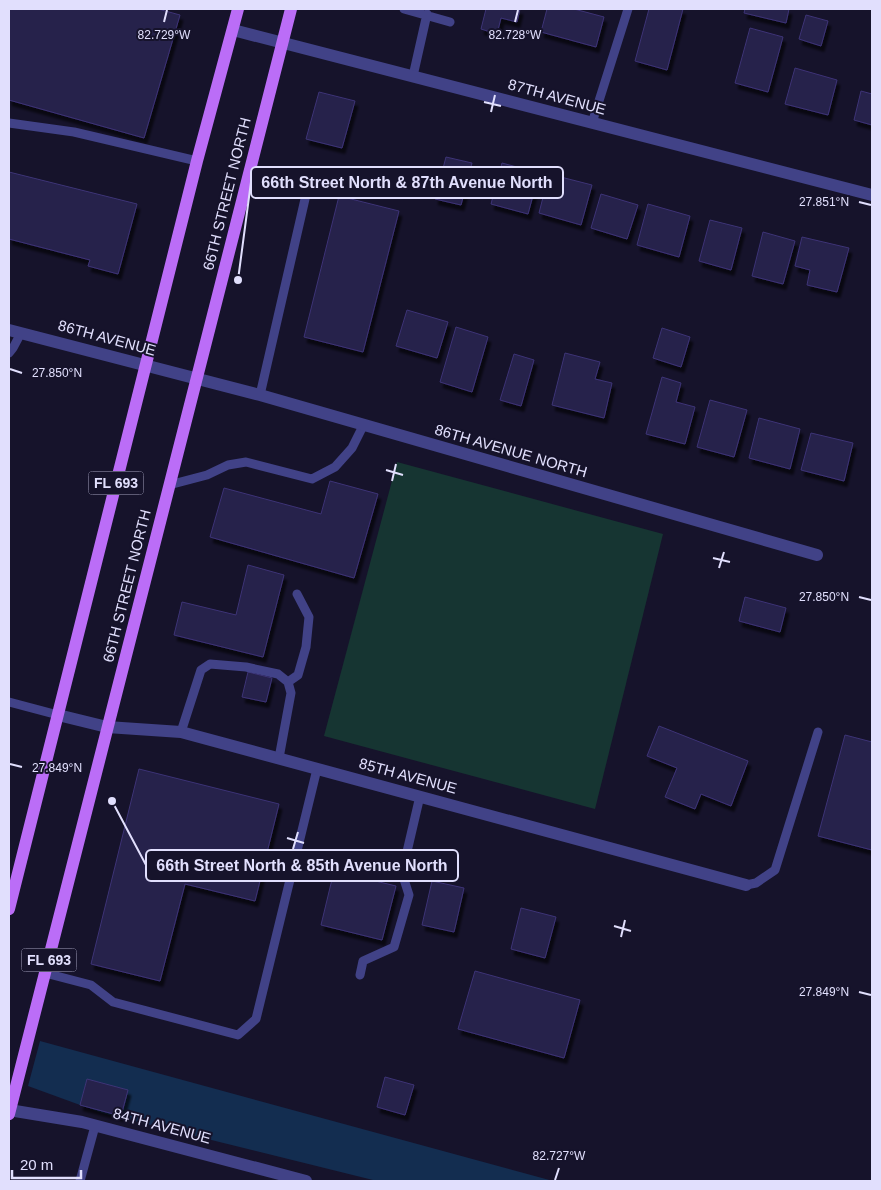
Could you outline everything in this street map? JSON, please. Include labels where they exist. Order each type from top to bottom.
[{"type":"main road","name":"FL 693","points":[[9,909],[197,161],[238,9]]},
{"type":"main road","name":"66TH STREET NORTH","points":[[9,1111],[291,9]]},
{"type":"street","name":"87TH AVENUE","points":[[233,30],[872,195]]},
{"type":"street","name":"86TH AVENUE","points":[[15,331],[197,378]]},
{"type":"street","name":"86TH AVENUE NORTH","points":[[197,378],[817,555]]},
{"type":"street","name":"85TH AVENUE","points":[[58,715],[108,727],[181,732],[746,885]]},
{"type":"street","name":"84TH AVENUE","points":[[9,1111],[95,1126],[306,1181]]},
{"type":"lane","points":[[404,9],[450,22]]},
{"type":"lane","points":[[592,123],[628,9]]},
{"type":"lane","points":[[413,76],[427,14]]},
{"type":"lane","points":[[9,123],[74,132],[197,161]]},
{"type":"lane","points":[[250,169],[308,186],[260,395]]},
{"type":"lane","points":[[9,353],[13,348],[15,331]]},
{"type":"lane","points":[[170,485],[207,476],[228,465],[246,462],[312,479],[335,468],[352,448],[363,426]]},
{"type":"lane","points":[[288,682],[298,675],[306,648],[309,618],[298,594]]},
{"type":"lane","points":[[181,732],[201,670],[210,664],[246,666],[278,674],[288,682],[291,693],[279,758]]},
{"type":"lane","points":[[9,702],[58,715]]},
{"type":"lane","points":[[746,885],[756,883],[776,870],[818,732]]},
{"type":"lane","points":[[45,973],[91,985],[113,1002],[238,1035],[256,1019],[317,769]]},
{"type":"lane","points":[[360,975],[363,961],[394,947],[409,895],[402,873],[420,796]]},
{"type":"lane","points":[[351,861],[402,873]]},
{"type":"lane","points":[[80,1181],[95,1126]]},
{"type":"green space","points":[[397,462],[663,534],[595,809],[324,736]]},
{"type":"water","points":[[40,1041],[553,1181],[377,1181],[102,1113],[28,1086]]},
{"type":"building","points":[[9,9],[158,9],[180,15],[144,138],[9,100]]},
{"type":"building","points":[[486,9],[520,9],[517,22],[501,18],[497,34],[481,29]]},
{"type":"building","points":[[547,9],[574,9],[604,17],[596,47],[541,32]]},
{"type":"building","points":[[649,9],[683,9],[667,70],[635,61]]},
{"type":"building","points":[[745,9],[789,9],[786,23],[744,13]]},
{"type":"building","points":[[806,15],[828,21],[821,46],[799,39]]},
{"type":"building","points":[[750,28],[783,37],[768,92],[735,83]]},
{"type":"building","points":[[795,68],[837,80],[828,115],[785,104]]},
{"type":"building","points":[[861,91],[872,94],[872,125],[854,120]]},
{"type":"building","points":[[319,92],[355,101],[342,148],[306,139]]},
{"type":"building","points":[[446,157],[472,163],[461,205],[435,199]]},
{"type":"building","points":[[502,163],[539,173],[528,214],[491,204]]},
{"type":"building","points":[[9,172],[137,204],[118,274],[88,266],[90,260],[9,239]]},
{"type":"building","points":[[549,174],[592,185],[581,225],[539,213]]},
{"type":"building","points":[[601,194],[638,205],[627,239],[591,228]]},
{"type":"building","points":[[339,196],[399,211],[363,352],[304,337]]},
{"type":"building","points":[[648,204],[690,216],[679,257],[637,245]]},
{"type":"building","points":[[710,220],[742,228],[731,270],[699,261]]},
{"type":"building","points":[[763,232],[795,241],[783,284],[752,276]]},
{"type":"building","points":[[802,237],[849,248],[837,292],[807,285],[810,270],[795,266]]},
{"type":"building","points":[[407,310],[448,322],[437,358],[396,346]]},
{"type":"building","points":[[456,327],[488,337],[472,392],[440,382]]},
{"type":"building","points":[[662,328],[690,337],[681,367],[653,358]]},
{"type":"building","points":[[565,353],[600,362],[595,379],[612,383],[604,418],[552,405]]},
{"type":"building","points":[[514,354],[534,360],[521,406],[500,400]]},
{"type":"building","points":[[662,377],[681,383],[676,402],[695,407],[685,444],[646,434]]},
{"type":"building","points":[[710,400],[747,410],[734,457],[697,447]]},
{"type":"building","points":[[759,418],[800,429],[790,469],[749,458]]},
{"type":"building","points":[[811,433],[853,443],[844,481],[801,470]]},
{"type":"building","points":[[330,481],[378,494],[354,578],[210,537],[224,488],[321,514]]},
{"type":"building","points":[[248,565],[284,575],[263,657],[174,635],[182,602],[236,615]]},
{"type":"building","points":[[745,597],[786,608],[780,632],[739,621]]},
{"type":"building","points":[[248,672],[272,678],[266,702],[242,697]]},
{"type":"building","points":[[659,726],[748,761],[731,806],[701,794],[695,809],[665,797],[677,768],[647,756]]},
{"type":"building","points":[[845,735],[872,742],[872,850],[818,836]]},
{"type":"building","points":[[139,769],[279,804],[255,901],[185,884],[160,981],[91,964]]},
{"type":"building","points":[[334,871],[396,886],[382,940],[321,925]]},
{"type":"building","points":[[432,881],[464,888],[454,932],[422,925]]},
{"type":"building","points":[[521,908],[556,917],[545,958],[511,949]]},
{"type":"building","points":[[475,971],[580,1000],[564,1058],[458,1029]]},
{"type":"building","points":[[385,1077],[414,1085],[405,1115],[377,1107]]},
{"type":"building","points":[[87,1079],[128,1090],[121,1116],[80,1105]]},
{"type":"place","name":"66th Street North & 87th Avenue North","points":[[238,280]]},
{"type":"place","name":"66th Street North & 85th Avenue North","points":[[112,801]]}]
